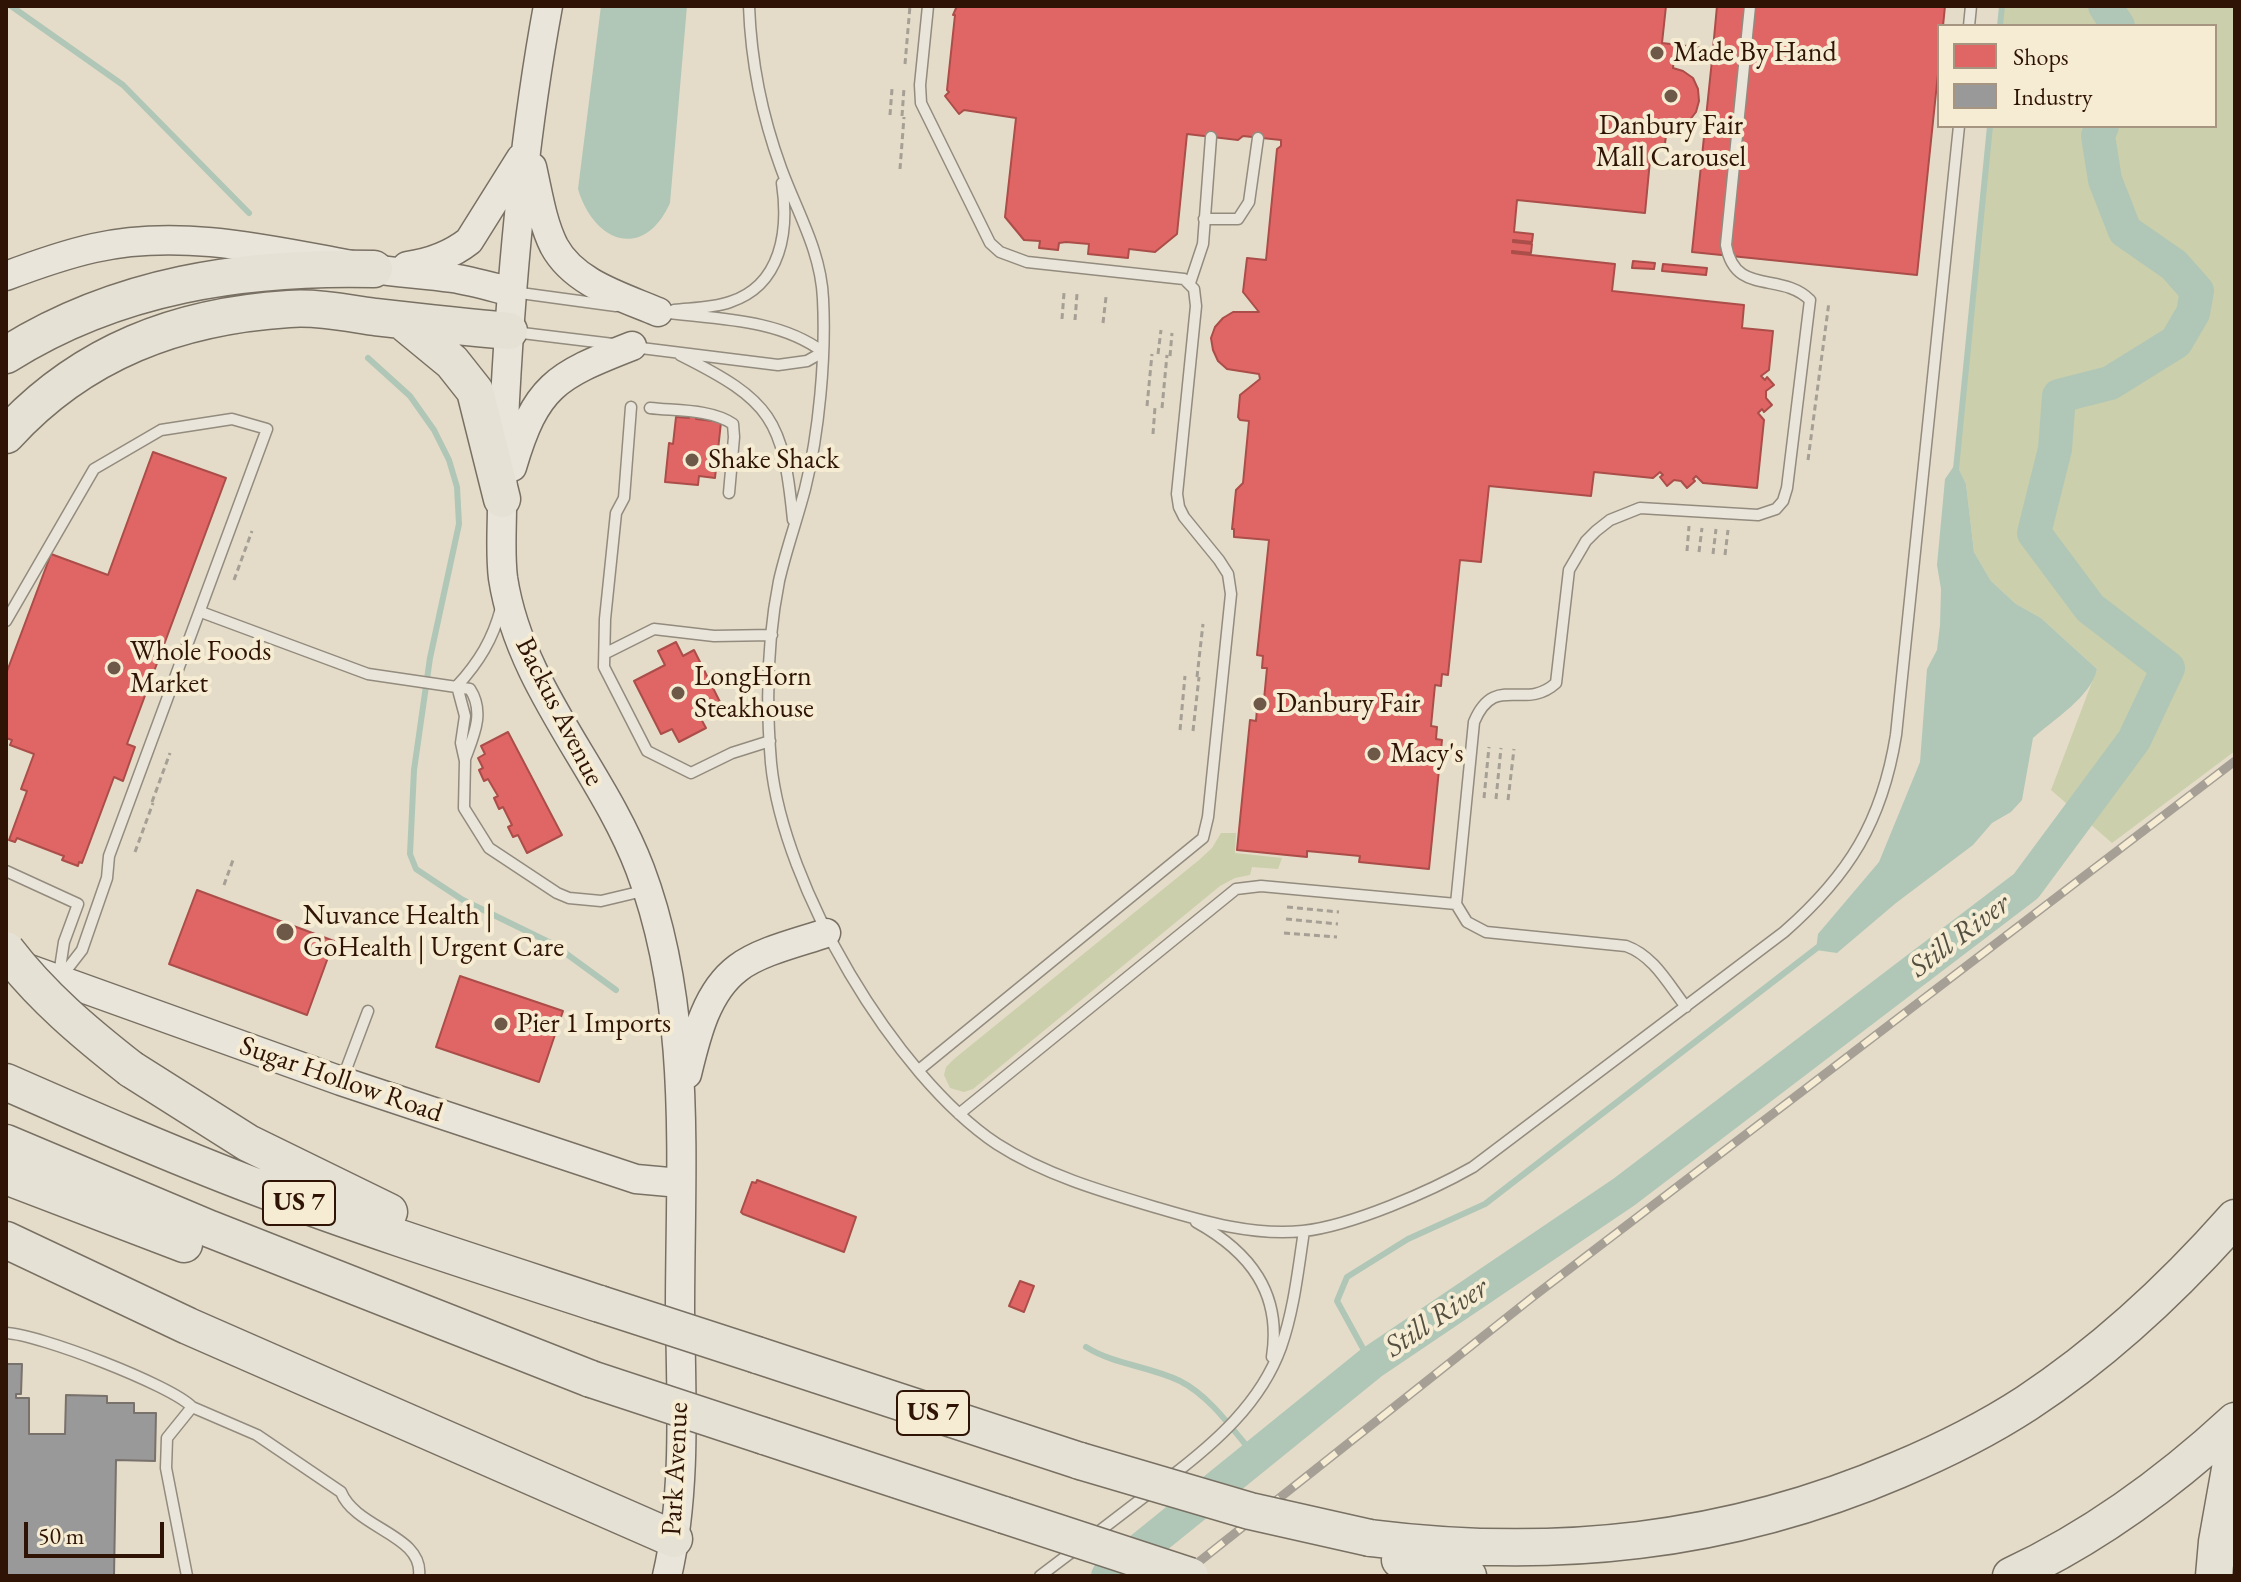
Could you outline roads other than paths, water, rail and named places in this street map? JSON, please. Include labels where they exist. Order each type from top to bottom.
[{"type":"highway","points":[[6,355],[68,320],[157,289],[199,280],[288,269],[374,269]]},
{"type":"highway","points":[[6,435],[55,388],[81,371],[129,344],[208,319],[292,309],[509,331]]},
{"type":"highway","points":[[401,320],[452,362],[475,391],[502,499]]},
{"type":"highway","points":[[6,950],[67,1016],[131,1069],[206,1118],[290,1166],[338,1189],[600,1304]]},
{"type":"highway","name":"US 7","points":[[6,1082],[129,1136],[383,1232],[1080,1461],[1364,1544]]},
{"type":"highway","points":[[6,1143],[210,1229],[591,1379]]},
{"type":"highway","points":[[6,1176],[223,1258],[1190,1576]]},
{"type":"highway","points":[[1364,1544],[1475,1548],[1594,1546],[1651,1540],[1761,1518],[1867,1483],[1975,1433],[2073,1371],[2153,1304],[2235,1218]]},
{"type":"highway","points":[[6,1240],[188,1326],[674,1539]]},
{"type":"highway","points":[[2011,1576],[2079,1540],[2219,1446],[2235,1421]]},
{"type":"highway","points":[[2214,1576],[2219,1446]]},
{"type":"highway","points":[[1364,1544],[1468,1576]]},
{"type":"main road","name":"Backus Avenue","points":[[548,6],[527,149],[512,292],[502,557],[506,590],[527,659],[622,829],[648,890],[663,945],[674,1005],[679,1106],[681,1361]]},
{"type":"main road","points":[[374,269],[422,264],[456,251],[480,227],[527,149]]},
{"type":"main road","points":[[527,149],[546,225],[563,259],[594,284],[658,312]]},
{"type":"main road","points":[[6,276],[96,248],[148,241],[198,242],[453,278],[512,292]]},
{"type":"main road","points":[[502,499],[521,438],[542,397],[572,371],[632,346]]},
{"type":"main road","points":[[679,1106],[696,1037],[715,995],[726,980],[751,960],[826,933]]},
{"type":"main road","name":"Sugar Hollow Road","points":[[6,960],[341,1081],[636,1179],[680,1183]]},
{"type":"main road","name":"Park Avenue","points":[[667,1576],[678,1494],[681,1361]]},
{"type":"lane","points":[[658,312],[730,303],[748,295],[762,283],[774,266],[783,236],[785,200],[780,165],[756,77],[749,6]]},
{"type":"lane","points":[[920,1069],[1203,838],[1207,829],[1231,594],[1228,574],[1184,517],[1177,494],[1196,306],[1196,295],[1190,283],[1184,279],[1027,262],[1000,252],[990,243],[921,103],[928,6]]},
{"type":"lane","points":[[1686,1007],[1649,959],[1639,951],[1626,946],[1486,932],[1467,922],[1456,904],[1474,722],[1488,700],[1511,694],[1538,695],[1556,683],[1569,570],[1586,541],[1610,520],[1640,508],[1758,515],[1776,509],[1783,501],[1792,458],[1810,300],[1794,289],[1744,277],[1734,269],[1726,245],[1750,6]]},
{"type":"lane","points":[[780,165],[804,220],[820,269],[823,352],[811,463],[779,582],[768,688],[770,741],[772,769],[784,823],[802,878],[826,933],[874,1009],[920,1069],[959,1114],[1001,1146],[1050,1171],[1183,1216],[1246,1230],[1304,1231],[1364,1215],[1452,1179],[1473,1167],[1813,907],[1853,859],[1867,836],[1879,807],[1896,735],[1959,128]]},
{"type":"lane","points":[[1190,283],[1203,244],[1211,137]]},
{"type":"lane","points":[[1204,219],[1238,219],[1249,202],[1258,138]]},
{"type":"lane","points":[[512,292],[783,330],[823,352]]},
{"type":"lane","points":[[509,331],[778,365],[807,361],[823,352]]},
{"type":"lane","points":[[671,351],[736,385],[764,411],[782,447],[788,470],[794,529]]},
{"type":"lane","points":[[631,407],[624,498],[616,513],[605,619],[604,667],[647,751],[691,773],[732,753],[770,741]]},
{"type":"lane","points":[[650,408],[711,415],[733,424],[729,493]]},
{"type":"lane","points":[[6,621],[94,469],[161,430],[232,419],[267,429],[109,856],[107,878],[82,950],[58,981]]},
{"type":"lane","points":[[506,590],[488,644],[457,686],[465,716],[461,743],[465,761],[464,808],[489,848],[557,893],[569,898],[601,901],[648,890]]},
{"type":"lane","points":[[201,612],[368,674],[470,689],[477,700],[479,714],[465,761]]},
{"type":"lane","points":[[606,653],[654,629],[714,636],[772,635]]},
{"type":"lane","points":[[6,871],[78,904],[64,942],[58,981]]},
{"type":"lane","points":[[959,1114],[1236,889],[1261,886],[1456,904]]},
{"type":"lane","points":[[341,1081],[368,1011]]},
{"type":"lane","points":[[1183,1216],[1239,1253],[1264,1284],[1271,1303],[1274,1326],[1270,1372]]},
{"type":"lane","points":[[1040,1576],[1217,1440],[1238,1417],[1270,1372],[1281,1348],[1289,1320],[1304,1231]]},
{"type":"lane","points":[[6,1333],[48,1341],[132,1375],[185,1400],[192,1407],[257,1435],[320,1475],[341,1492],[346,1506],[409,1547],[420,1567],[419,1576]]},
{"type":"lane","points":[[187,1576],[166,1468],[167,1438],[192,1407]]},
{"type":"waterway","points":[[11,6],[123,85],[249,213]]},
{"type":"waterway","points":[[2000,24],[2002,6]]},
{"type":"waterway","name":"Still River","points":[[2105,6],[2117,24]]},
{"type":"waterway","points":[[1956,469],[1990,128]]},
{"type":"waterway","name":"Still River","points":[[1108,1576],[1371,1363],[1624,1192],[2026,886],[2134,740],[2168,668],[2090,608],[2034,533],[2055,449],[2059,396],[2110,383],[2176,342],[2193,313],[2197,291],[2174,265],[2125,231],[2105,180],[2098,136],[2101,128]]},
{"type":"waterway","points":[[368,358],[410,396],[434,430],[449,460],[457,487],[459,524],[430,658],[414,770],[410,854],[416,869],[440,885],[463,900],[553,944],[616,990]]},
{"type":"waterway","points":[[1371,1363],[1337,1301],[1347,1277],[1408,1239],[1485,1204],[1822,944]]},
{"type":"waterway","points":[[1086,1347],[1191,1387],[1220,1414],[1254,1455]]},
{"type":"railway","points":[[1181,1576],[1534,1296],[2235,761]]},
{"type":"place","name":"Made By Hand","points":[[1657,53]]},
{"type":"place","name":"Danbury Fair Mall Carousel","points":[[1671,96]]},
{"type":"place","name":"Shake Shack","points":[[692,460]]},
{"type":"place","name":"Whole Foods Market","points":[[114,668]]},
{"type":"place","name":"LongHorn Steakhouse","points":[[678,693]]},
{"type":"place","name":"Danbury Fair","points":[[1260,704]]},
{"type":"place","name":"Macy's","points":[[1374,754]]},
{"type":"place","name":"Nuvance Health | GoHealth | Urgent Care","points":[[285,932]]},
{"type":"place","name":"Pier 1 Imports","points":[[501,1024]]}]
